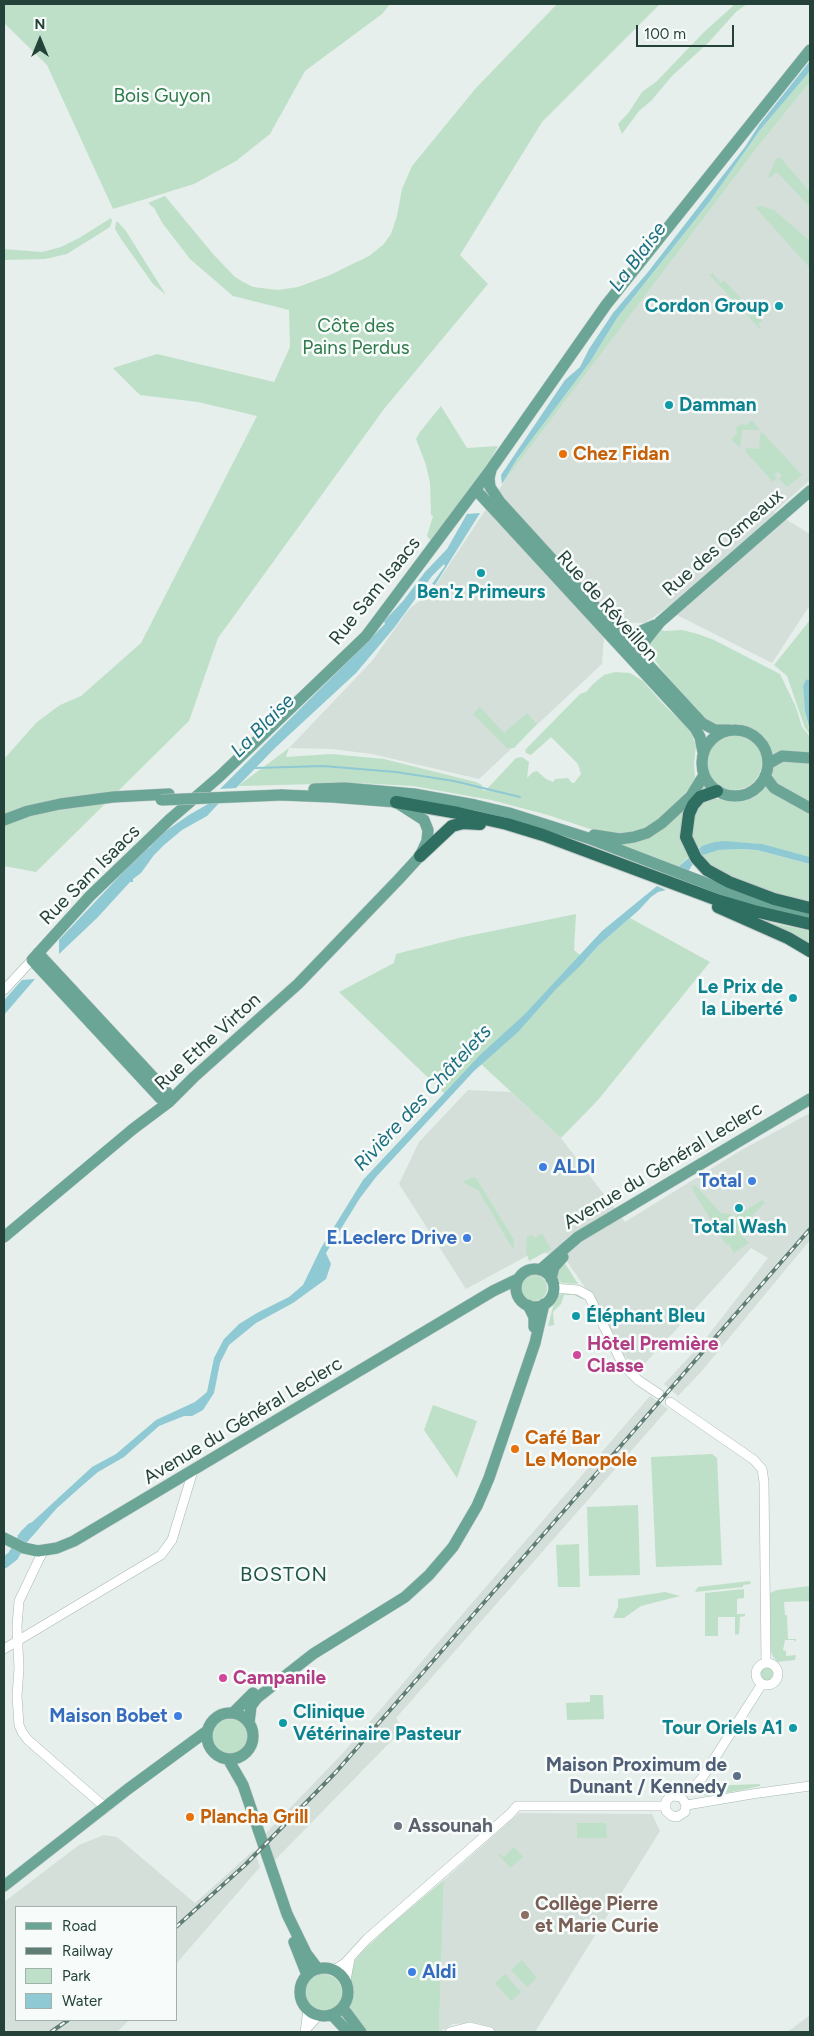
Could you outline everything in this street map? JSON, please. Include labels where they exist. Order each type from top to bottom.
[{"type":"highway","points":[[717,791],[702,796],[692,807],[686,825],[688,843],[700,863],[714,874],[742,888],[810,908]]},
{"type":"highway","points":[[396,802],[458,813],[508,819],[543,835],[680,886],[754,911],[810,924]]},
{"type":"highway","points":[[420,856],[446,831],[456,825],[476,823],[499,828],[508,819]]},
{"type":"highway","points":[[680,886],[685,893],[777,933],[810,951]]},
{"type":"main road","name":"Rue Sam Isaacs","points":[[35,956],[90,896],[169,820],[219,777],[366,636],[478,487],[606,305],[810,50]]},
{"type":"main road","name":"Rue de Réveillon","points":[[491,469],[490,486],[500,502],[626,645],[695,728],[700,737],[703,752]]},
{"type":"main road","name":"Rue de Réveillon","points":[[478,487],[500,502]]},
{"type":"main road","name":"Rue de Réveillon","points":[[478,487],[702,723],[712,729],[729,730]]},
{"type":"main road","name":"Rue des Osmeaux","points":[[626,645],[660,622],[810,491]]},
{"type":"main road","name":"Rue des Osmeaux","points":[[626,645],[645,640],[660,622]]},
{"type":"main road","points":[[642,659],[642,649],[645,640]]},
{"type":"main road","points":[[810,758],[782,756],[766,770],[758,786],[745,795],[729,796],[717,791],[709,784],[701,765],[703,752],[713,738],[729,730],[746,732],[758,739],[765,750],[766,770],[774,788],[810,808]]},
{"type":"main road","points":[[508,819],[517,811],[605,838],[634,837],[647,833],[662,823],[691,796],[704,775]]},
{"type":"main road","points":[[4,820],[60,804],[113,797],[165,797],[345,788],[414,794],[475,805],[508,819],[591,840],[747,899],[810,914]]},
{"type":"main road","points":[[284,792],[396,802],[420,816],[426,823],[428,837],[420,856]]},
{"type":"main road","points":[[4,827],[68,810],[165,797]]},
{"type":"main road","name":"Rue Ethe Virton","points":[[4,1237],[133,1129],[165,1098],[194,1077],[298,984],[420,856]]},
{"type":"main road","points":[[35,956],[165,1098]]},
{"type":"main road","name":"Avenue du Général Leclerc","points":[[540,1270],[563,1248],[578,1237],[810,1099]]},
{"type":"main road","name":"Avenue du Général Leclerc","points":[[552,1284],[554,1268],[567,1252],[577,1244],[810,1105]]},
{"type":"main road","points":[[233,1713],[253,1693],[298,1658],[404,1591],[430,1567],[450,1543],[472,1507],[527,1353],[534,1315],[517,1295],[518,1279],[526,1271],[540,1270],[546,1273],[552,1284],[551,1296],[544,1304],[535,1343],[485,1488],[474,1513],[453,1547],[429,1575],[405,1596],[313,1654],[256,1698],[251,1706],[249,1723]]},
{"type":"main road","name":"Avenue du Général Leclerc","points":[[6,1540],[24,1548],[43,1551],[74,1541],[492,1291],[518,1279]]},
{"type":"main road","points":[[492,1291],[517,1295]]},
{"type":"main road","points":[[528,1306],[544,1304]]},
{"type":"main road","points":[[4,1886],[207,1731],[216,1717],[233,1713],[242,1716],[249,1723],[254,1734],[250,1748],[242,1756],[228,1760],[217,1756],[210,1747],[207,1731]]},
{"type":"main road","points":[[106,1808],[143,1786],[190,1750],[200,1746],[210,1747]]},
{"type":"main road","points":[[242,1756],[243,1785]]},
{"type":"main road","points":[[228,1760],[243,1785],[287,1914],[294,1944],[307,1975]]},
{"type":"main road","points":[[287,1914],[306,1953],[318,1969]]},
{"type":"main road","points":[[318,1969],[334,1970],[346,1980],[348,1994],[343,2008],[332,2015],[313,2013],[303,2004],[300,1989],[307,1975],[318,1969]]},
{"type":"main road","points":[[343,2008],[361,2032]]},
{"type":"main road","points":[[332,2015],[348,2032]]},
{"type":"street","name":"Rue Sam Isaacs","points":[[4,990],[35,956]]},
{"type":"street","points":[[552,1284],[578,1290],[589,1296],[624,1365],[638,1380],[659,1394]]},
{"type":"street","points":[[670,1402],[754,1460],[762,1469],[764,1482],[766,1663]]},
{"type":"street","points":[[4,1649],[161,1555],[172,1540],[193,1471]]},
{"type":"street","points":[[43,1551],[19,1601],[18,1641],[20,1669],[17,1714],[22,1732],[28,1740],[106,1808]]},
{"type":"street","points":[[766,1663],[776,1667],[777,1678],[769,1685],[762,1684],[757,1679],[756,1671],[761,1664],[766,1663]]},
{"type":"street","points":[[702,1778],[693,1787],[667,1800],[665,1806],[670,1815],[677,1817],[685,1812],[686,1803],[696,1790],[762,1684]]},
{"type":"street","points":[[686,1803],[706,1802],[810,1786]]},
{"type":"street","points":[[696,1790],[700,1798],[706,1802]]},
{"type":"street","points":[[673,1796],[680,1796],[686,1803]]},
{"type":"street","points":[[334,1970],[518,1806],[665,1806]]},
{"type":"street","points":[[346,1980],[351,1956]]},
{"type":"street","points":[[306,2030],[313,2013]]},
{"type":"street","points":[[450,2032],[469,2027],[490,2032]]},
{"type":"shaded area","points":[[810,82],[810,480],[774,512],[810,534],[810,605],[772,663],[679,616],[668,607],[645,623],[617,622],[604,637],[602,664],[479,779],[372,754],[332,749],[289,748],[372,661],[409,609],[431,592],[514,467],[760,144]]},
{"type":"shaded area","points":[[468,1090],[511,1092],[561,1138],[625,1222],[738,1152],[810,1113],[810,1240],[701,1372],[678,1396],[664,1384],[703,1342],[768,1258],[751,1248],[638,1371],[621,1352],[597,1305],[564,1257],[536,1251],[466,1289],[399,1184],[419,1142]]},
{"type":"shaded area","points":[[650,1396],[668,1409],[396,1718],[403,1729],[274,1861],[265,1834],[343,1753]]},
{"type":"shaded area","name":"Collège Pierre et Marie Curie","points":[[519,1813],[652,1814],[660,1831],[535,2032],[497,2032],[488,2027],[472,2023],[453,2024],[439,2032],[444,1880]]},
{"type":"shaded area","points":[[104,1835],[117,1837],[195,1903],[254,1850],[260,1867],[178,1962],[178,1906],[15,1906],[15,2021],[128,2021],[117,2032],[4,2032],[4,1902],[79,1845]]},
{"type":"shaded area","points":[[810,2015],[810,2032],[786,2032],[793,2028]]},
{"type":"green space","name":"Bois Guyon","points":[[4,4],[390,4],[382,14],[305,71],[270,134],[236,161],[194,184],[113,209],[47,65],[4,23]]},
{"type":"green space","name":"Côte des Pains Perdus","points":[[557,4],[660,4],[542,122],[460,255],[488,284],[384,409],[218,638],[189,721],[36,872],[4,866],[4,759],[37,722],[60,705],[81,696],[141,643],[257,416],[198,402],[140,395],[113,368],[157,354],[274,382],[290,347],[289,310],[233,296],[190,259],[163,224],[154,208],[148,203],[165,196],[213,254],[234,276],[253,287],[278,290],[298,287],[330,275],[369,256],[383,245],[391,234],[397,216],[402,189],[412,166],[476,88]]},
{"type":"green space","points":[[735,4],[747,4],[736,12],[709,42],[672,76],[651,101],[639,111],[622,134],[618,124],[629,112],[642,92],[657,81],[703,33]]},
{"type":"green space","points":[[810,71],[810,82],[760,144],[502,484],[517,459],[590,362],[617,318],[710,201],[760,130]]},
{"type":"green space","points":[[780,157],[810,192],[810,207],[777,172],[768,177],[776,159]]},
{"type":"green space","points":[[762,206],[774,210],[810,241],[809,267],[755,207]]},
{"type":"green space","points":[[111,218],[110,227],[67,254],[45,259],[4,260],[4,249],[42,252],[61,247]]},
{"type":"green space","points":[[116,222],[126,231],[166,295],[153,284],[121,239],[115,229]]},
{"type":"green space","points":[[712,273],[721,283],[724,280],[762,321],[758,324],[760,329],[710,275]]},
{"type":"green space","points":[[441,406],[467,448],[498,446],[486,468],[431,541],[427,536],[433,516],[431,515],[430,483],[426,465],[416,439]]},
{"type":"green space","points":[[752,420],[759,429],[742,430],[741,445],[739,447],[731,439],[737,434],[736,428],[741,424],[747,425]]},
{"type":"green space","points":[[762,432],[802,475],[787,487],[779,479],[782,476],[778,472],[774,475],[777,478],[773,482],[745,451],[745,448],[759,449],[760,434]]},
{"type":"green space","points":[[810,620],[810,681],[806,679],[803,686],[805,711],[810,734],[805,728],[787,676],[774,665]]},
{"type":"green space","points":[[660,629],[664,631],[682,630],[714,640],[780,674],[796,707],[802,727],[810,737],[810,756],[772,757],[766,740],[750,727],[738,724],[719,725],[706,721],[661,669],[651,654],[650,641]]},
{"type":"green space","points":[[615,672],[630,673],[643,681],[690,730],[696,746],[695,778],[692,786],[659,819],[638,831],[620,834],[593,830],[548,815],[491,800],[413,786],[357,783],[238,786],[289,748],[286,757],[331,754],[384,759],[476,782],[482,785],[482,789],[485,791],[516,758],[522,757],[529,762],[527,778],[537,771],[553,782],[555,779],[568,778],[574,783],[581,774],[578,764],[551,737],[531,755],[526,753],[525,750],[580,694],[586,692],[604,675]]},
{"type":"green space","points":[[480,707],[504,733],[527,713],[537,724],[514,748],[507,748],[473,714]]},
{"type":"green space","points":[[734,734],[745,736],[754,742],[760,751],[762,762],[760,773],[754,782],[745,788],[734,790],[723,788],[714,782],[708,773],[706,762],[708,751],[714,742],[723,736]]},
{"type":"green space","points":[[780,760],[810,763],[810,803],[772,782],[771,773],[773,767]]},
{"type":"green space","points":[[766,783],[810,813],[810,857],[753,843],[714,842],[698,848],[690,834],[696,807],[710,798],[732,801],[749,798],[758,793]]},
{"type":"green space","points":[[703,785],[708,790],[696,796],[689,856],[677,868],[614,843],[629,842]]},
{"type":"green space","points":[[719,850],[757,850],[810,864],[810,903],[753,888],[709,866],[703,855]]},
{"type":"green space","points":[[576,914],[574,950],[586,960],[599,945],[630,918],[710,962],[598,1100],[561,1138],[481,1064],[469,1069],[445,1094],[339,992],[394,963],[396,954],[463,937]]},
{"type":"green space","points":[[766,923],[810,931],[810,949]]},
{"type":"green space","points":[[474,1177],[514,1240],[513,1249],[478,1190],[462,1182]]},
{"type":"green space","points":[[695,1185],[721,1213],[731,1214],[733,1218],[762,1200],[765,1203],[737,1230],[749,1243],[734,1253],[729,1244],[726,1245],[694,1192],[692,1187]]},
{"type":"green space","points":[[542,1233],[551,1249],[529,1261],[526,1252],[527,1237],[532,1235],[534,1238]]},
{"type":"green space","points":[[564,1262],[578,1284],[562,1283],[557,1279],[557,1273]]},
{"type":"green space","points":[[534,1275],[543,1279],[547,1288],[543,1297],[534,1301],[525,1297],[521,1288],[525,1279]]},
{"type":"green space","points":[[569,1292],[580,1296],[584,1300],[574,1295],[564,1295],[561,1304],[553,1312],[554,1325],[548,1326],[555,1299],[559,1295]]},
{"type":"green space","points":[[433,1405],[477,1421],[457,1478],[424,1430]]},
{"type":"green space","points":[[712,1454],[717,1458],[722,1565],[656,1567],[651,1457]]},
{"type":"green space","points":[[638,1505],[640,1575],[589,1576],[587,1507]]},
{"type":"green space","points":[[579,1544],[580,1587],[558,1587],[556,1545]]},
{"type":"green space","points":[[750,1581],[751,1584],[743,1585],[743,1587],[695,1592],[698,1587]]},
{"type":"green space","points":[[810,1586],[810,1601],[784,1602],[785,1615],[787,1615],[788,1639],[796,1639],[796,1642],[794,1640],[785,1640],[783,1650],[786,1651],[786,1656],[796,1655],[795,1660],[777,1662],[771,1652],[770,1593],[777,1590]]},
{"type":"green space","points":[[744,1589],[744,1598],[737,1599],[737,1614],[745,1614],[745,1616],[740,1617],[739,1634],[735,1635],[735,1617],[718,1617],[718,1636],[705,1636],[705,1593]]},
{"type":"green space","points":[[665,1592],[680,1596],[641,1606],[624,1618],[613,1618],[618,1607],[618,1599]]},
{"type":"green space","points":[[763,1667],[769,1667],[773,1674],[769,1681],[763,1681],[759,1677],[759,1671]]},
{"type":"green space","points":[[590,1695],[603,1695],[604,1719],[567,1720],[566,1703],[590,1702]]},
{"type":"green space","points":[[230,1719],[237,1720],[243,1724],[247,1730],[247,1744],[243,1750],[237,1754],[230,1755],[223,1754],[217,1750],[213,1744],[212,1737],[213,1730],[217,1724],[223,1720]]},
{"type":"green space","points":[[760,1784],[760,1786],[708,1796],[704,1795],[701,1791],[703,1786]]},
{"type":"green space","points":[[577,1823],[606,1823],[607,1838],[577,1838]]},
{"type":"green space","points":[[514,1847],[523,1857],[510,1868],[499,1855],[504,1857]]},
{"type":"green space","points":[[444,1880],[439,2032],[368,2032],[350,2010],[352,1993],[350,1979],[354,1962],[388,1927]]},
{"type":"green space","points":[[522,1960],[537,1978],[527,1987],[511,1970]]},
{"type":"green space","points":[[323,1974],[337,1979],[342,1993],[337,2007],[323,2012],[309,2007],[304,1993],[309,1979]]},
{"type":"green space","points":[[505,1974],[521,1992],[511,2001],[495,1983]]},
{"type":"water","points":[[810,61],[810,71],[760,130],[710,201],[617,318],[590,362],[517,459],[502,484],[501,475],[565,380],[580,367],[589,349],[613,313],[648,272]]},
{"type":"water","points":[[480,513],[435,585],[432,584],[445,566],[444,564],[432,576],[394,628],[356,673],[276,747],[236,788],[220,789],[385,624],[384,621],[447,549],[467,514]]},
{"type":"water","points":[[806,679],[810,681],[810,731],[805,711],[803,686]]},
{"type":"water","points":[[221,801],[207,816],[182,830],[164,845],[141,873],[133,879],[133,882],[130,882],[97,918],[59,954],[59,940],[145,849],[149,848],[160,835],[189,815],[208,804]]},
{"type":"water","points":[[725,841],[762,844],[810,857],[810,864],[757,850],[741,849],[719,850],[703,855],[694,862],[688,872],[677,868],[702,846]]},
{"type":"water","points":[[657,886],[666,890],[658,892],[651,897],[599,945],[518,1032],[474,1071],[376,1177],[360,1198],[326,1253],[331,1264],[326,1279],[293,1303],[256,1323],[229,1345],[220,1363],[214,1393],[203,1410],[192,1416],[184,1416],[159,1426],[124,1457],[98,1472],[84,1484],[57,1508],[28,1541],[17,1536],[92,1467],[116,1454],[156,1420],[195,1402],[207,1392],[214,1358],[224,1339],[239,1324],[289,1297],[303,1285],[321,1248],[363,1180],[480,1055],[525,1014],[602,931]]},
{"type":"water","points":[[35,979],[4,1015],[4,1001],[6,998],[22,980]]},
{"type":"waterway","points":[[255,768],[323,766],[396,772],[454,781],[520,797]]},
{"type":"waterway","name":"Rivière des Châtelets","points":[[4,1563],[13,1556],[25,1535],[32,1528]]},
{"type":"railway","points":[[178,1925],[245,1865],[336,1772],[810,1229]]},
{"type":"railway","points":[[51,2032],[67,2021]]},
{"type":"place","name":"Cordon Group","points":[[779,306]]},
{"type":"place","name":"Damman","points":[[669,405]]},
{"type":"place","name":"Chez Fidan","points":[[563,454]]},
{"type":"place","name":"Ben'z Primeurs","points":[[481,573]]},
{"type":"place","name":"Le Prix de la Liberté","points":[[793,998]]},
{"type":"place","name":"ALDI","points":[[543,1167]]},
{"type":"place","name":"Total","points":[[752,1181]]},
{"type":"place","name":"Total Wash","points":[[739,1208]]},
{"type":"place","name":"E.Leclerc Drive","points":[[467,1238]]},
{"type":"place","name":"Éléphant Bleu","points":[[576,1316]]},
{"type":"place","name":"Hôtel Première Classe","points":[[577,1355]]},
{"type":"place","name":"Café Bar Le Monopole","points":[[515,1449]]},
{"type":"place","name":"Campanile","points":[[223,1678]]},
{"type":"place","name":"Maison Bobet","points":[[178,1716]]},
{"type":"place","name":"Clinique Vétérinaire Pasteur","points":[[283,1723]]},
{"type":"place","name":"Tour Oriels A1","points":[[793,1728]]},
{"type":"place","name":"Maison Proximum de Dunant / Kennedy","points":[[737,1776]]},
{"type":"place","name":"Plancha Grill","points":[[190,1817]]},
{"type":"place","name":"Assounah","points":[[398,1826]]},
{"type":"place","name":"Collège Pierre et Marie Curie","points":[[525,1915]]},
{"type":"place","name":"Aldi","points":[[412,1972]]},
{"type":"district","name":"BOSTON","points":[[284,1575]]},
{"type":"water label","name":"La Blaise","points":[[638,257]]},
{"type":"water label","name":"La Blaise","points":[[263,726]]}]
